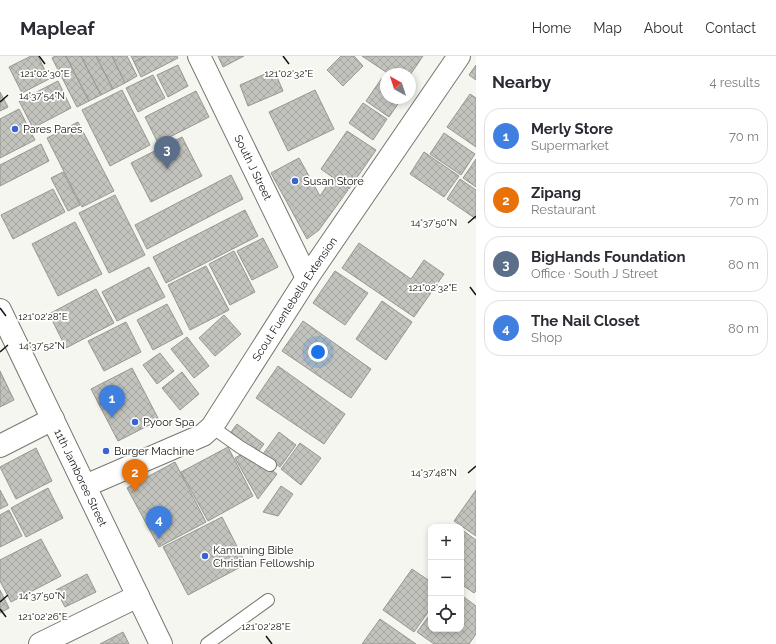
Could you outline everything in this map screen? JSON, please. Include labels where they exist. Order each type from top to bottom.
[{"type":"street","name":"South J Street","points":[[199,56],[307,278]]},
{"type":"street","name":"Scout Fuentebella Extension","points":[[85,486],[203,435],[212,427],[307,278],[459,56]]},
{"type":"street","name":"11th Jamboree Street","points":[[0,310],[161,644]]},
{"type":"street","points":[[0,446],[53,419]]},
{"type":"street","points":[[40,644],[138,596]]},
{"type":"lane","points":[[212,427],[240,447],[270,465]]},
{"type":"lane","points":[[208,644],[268,600]]},
{"type":"building","points":[[31,56],[38,56],[49,79],[22,93],[9,67]]},
{"type":"building","points":[[55,56],[66,56],[89,101],[77,107],[52,58]]},
{"type":"building","points":[[66,56],[81,56],[101,95],[89,101]]},
{"type":"building","points":[[81,56],[96,56],[113,89],[101,95]]},
{"type":"building","points":[[96,56],[112,56],[125,83],[113,89]]},
{"type":"building","points":[[112,56],[127,56],[137,76],[125,83]]},
{"type":"building","points":[[131,56],[146,56],[134,62]]},
{"type":"building","points":[[146,56],[177,56],[178,58],[141,77],[134,62]]},
{"type":"building","points":[[218,56],[244,56],[223,67]]},
{"type":"building","points":[[341,56],[354,56],[363,66],[343,86],[327,70]]},
{"type":"building","points":[[362,56],[423,56],[415,68],[380,68]]},
{"type":"building","points":[[178,65],[188,86],[168,97],[157,75]]},
{"type":"building","points":[[476,65],[476,80],[469,75]]},
{"type":"building","points":[[274,70],[283,91],[248,106],[240,85]]},
{"type":"building","points":[[153,75],[165,98],[138,112],[126,88]]},
{"type":"building","points":[[58,81],[71,108],[33,128],[19,101]]},
{"type":"building","points":[[380,81],[380,104],[398,104],[389,117],[366,101]]},
{"type":"building","points":[[122,90],[150,145],[110,166],[82,110]]},
{"type":"building","points":[[315,90],[334,129],[288,151],[269,112]]},
{"type":"building","points":[[196,91],[209,117],[158,143],[145,117]]},
{"type":"building","points":[[0,92],[8,107],[0,111]]},
{"type":"building","points":[[470,94],[476,98],[476,147],[447,127]]},
{"type":"building","points":[[363,103],[387,119],[373,140],[349,123]]},
{"type":"building","name":"Pares Pares","points":[[19,109],[35,140],[0,158],[0,119]]},
{"type":"building","points":[[78,122],[114,191],[82,207],[47,138]]},
{"type":"building","points":[[347,131],[376,150],[349,189],[321,169]]},
{"type":"building","points":[[444,133],[475,154],[461,175],[430,154]]},
{"type":"building","points":[[182,137],[202,176],[151,202],[131,163]]},
{"type":"building","points":[[41,144],[49,161],[0,186],[0,165]]},
{"type":"building","points":[[424,152],[459,176],[444,197],[410,174]]},
{"type":"building","points":[[299,158],[320,196],[332,178],[348,190],[319,230],[307,239],[271,173]]},
{"type":"building","points":[[476,159],[476,187],[463,178]]},
{"type":"building","points":[[63,172],[80,205],[68,211],[51,178]]},
{"type":"building","points":[[231,175],[243,199],[147,249],[135,225]]},
{"type":"building","points":[[460,179],[476,190],[476,219],[447,199]]},
{"type":"building","points":[[53,189],[65,212],[13,239],[1,215]]},
{"type":"building","points":[[115,195],[145,255],[109,273],[79,213]]},
{"type":"building","points":[[245,210],[258,236],[166,283],[153,257]]},
{"type":"building","points":[[75,222],[102,274],[58,296],[32,244]]},
{"type":"building","points":[[263,238],[278,267],[252,280],[237,251]]},
{"type":"building","points":[[359,243],[411,279],[424,260],[444,274],[414,317],[342,268]]},
{"type":"building","points":[[234,251],[255,292],[230,305],[209,264]]},
{"type":"building","points":[[206,266],[229,310],[190,330],[168,285]]},
{"type":"building","points":[[149,267],[165,297],[117,321],[102,292]]},
{"type":"building","points":[[335,271],[368,293],[345,325],[313,303]]},
{"type":"building","points":[[96,289],[114,323],[66,348],[49,314]]},
{"type":"building","points":[[382,301],[412,322],[386,360],[356,339]]},
{"type":"building","points":[[167,304],[183,334],[153,350],[137,320]]},
{"type":"building","points":[[224,315],[241,334],[215,356],[199,338]]},
{"type":"building","points":[[303,321],[371,369],[351,398],[282,351]]},
{"type":"building","points":[[126,322],[141,352],[104,371],[88,341]]},
{"type":"building","points":[[187,337],[209,366],[194,378],[171,349]]},
{"type":"building","points":[[160,353],[174,371],[157,384],[143,365]]},
{"type":"building","points":[[278,366],[345,414],[324,444],[256,398]]},
{"type":"building","points":[[132,368],[159,420],[118,441],[91,389]]},
{"type":"building","points":[[0,371],[14,400],[0,407]]},
{"type":"building","points":[[182,372],[199,394],[180,410],[162,388]]},
{"type":"building","points":[[237,424],[264,444],[255,456],[228,436]]},
{"type":"building","points":[[279,432],[296,445],[280,467],[263,454]]},
{"type":"building","points":[[300,443],[321,458],[301,485],[281,469]]},
{"type":"building","points":[[228,447],[253,496],[208,521],[181,472]]},
{"type":"building","points":[[36,448],[52,481],[16,499],[0,467]]},
{"type":"building","points":[[245,452],[277,474],[258,499],[235,458]]},
{"type":"building","points":[[175,462],[206,522],[159,547],[127,488]]},
{"type":"building","points":[[281,486],[293,494],[278,516],[263,512]]},
{"type":"building","points":[[48,488],[63,518],[26,537],[11,508]]},
{"type":"building","points":[[0,490],[8,505],[0,509]]},
{"type":"building","points":[[476,490],[476,536],[464,528],[464,524],[458,524],[454,521]]},
{"type":"building","points":[[9,510],[22,536],[0,547],[0,515]]},
{"type":"building","name":"Kamuning Bible Christian Fellowship","points":[[222,517],[246,564],[188,595],[163,547]]},
{"type":"building","points":[[464,531],[476,540],[476,591],[474,593],[464,586]]},
{"type":"building","points":[[41,539],[61,576],[11,602],[0,581],[0,560]]},
{"type":"building","points":[[412,569],[428,580],[428,612],[414,632],[383,610]]},
{"type":"building","points":[[87,574],[96,592],[65,607],[56,590]]},
{"type":"building","points":[[0,590],[9,608],[0,613]]},
{"type":"building","points":[[464,597],[476,606],[476,634],[469,644],[434,644],[417,632],[428,617],[428,632],[464,632]]},
{"type":"building","points":[[380,619],[416,644],[362,644]]},
{"type":"building","points":[[123,632],[129,644],[100,644]]},
{"type":"place","name":"Pares Pares","points":[[15,129]]},
{"type":"place","name":"BigHands Foundation","points":[[167,169]]},
{"type":"place","name":"Susan Store","points":[[295,181]]},
{"type":"place","name":"Merly Store","points":[[112,418]]},
{"type":"place","name":"Pyoor Spa","points":[[135,422]]},
{"type":"place","name":"Burger Machine","points":[[106,451]]},
{"type":"place","name":"Zipang","points":[[135,492]]},
{"type":"place","name":"The Nail Closet","points":[[159,539]]},
{"type":"place","name":"Kamuning Bible Christian Fellowship","points":[[205,556]]}]
